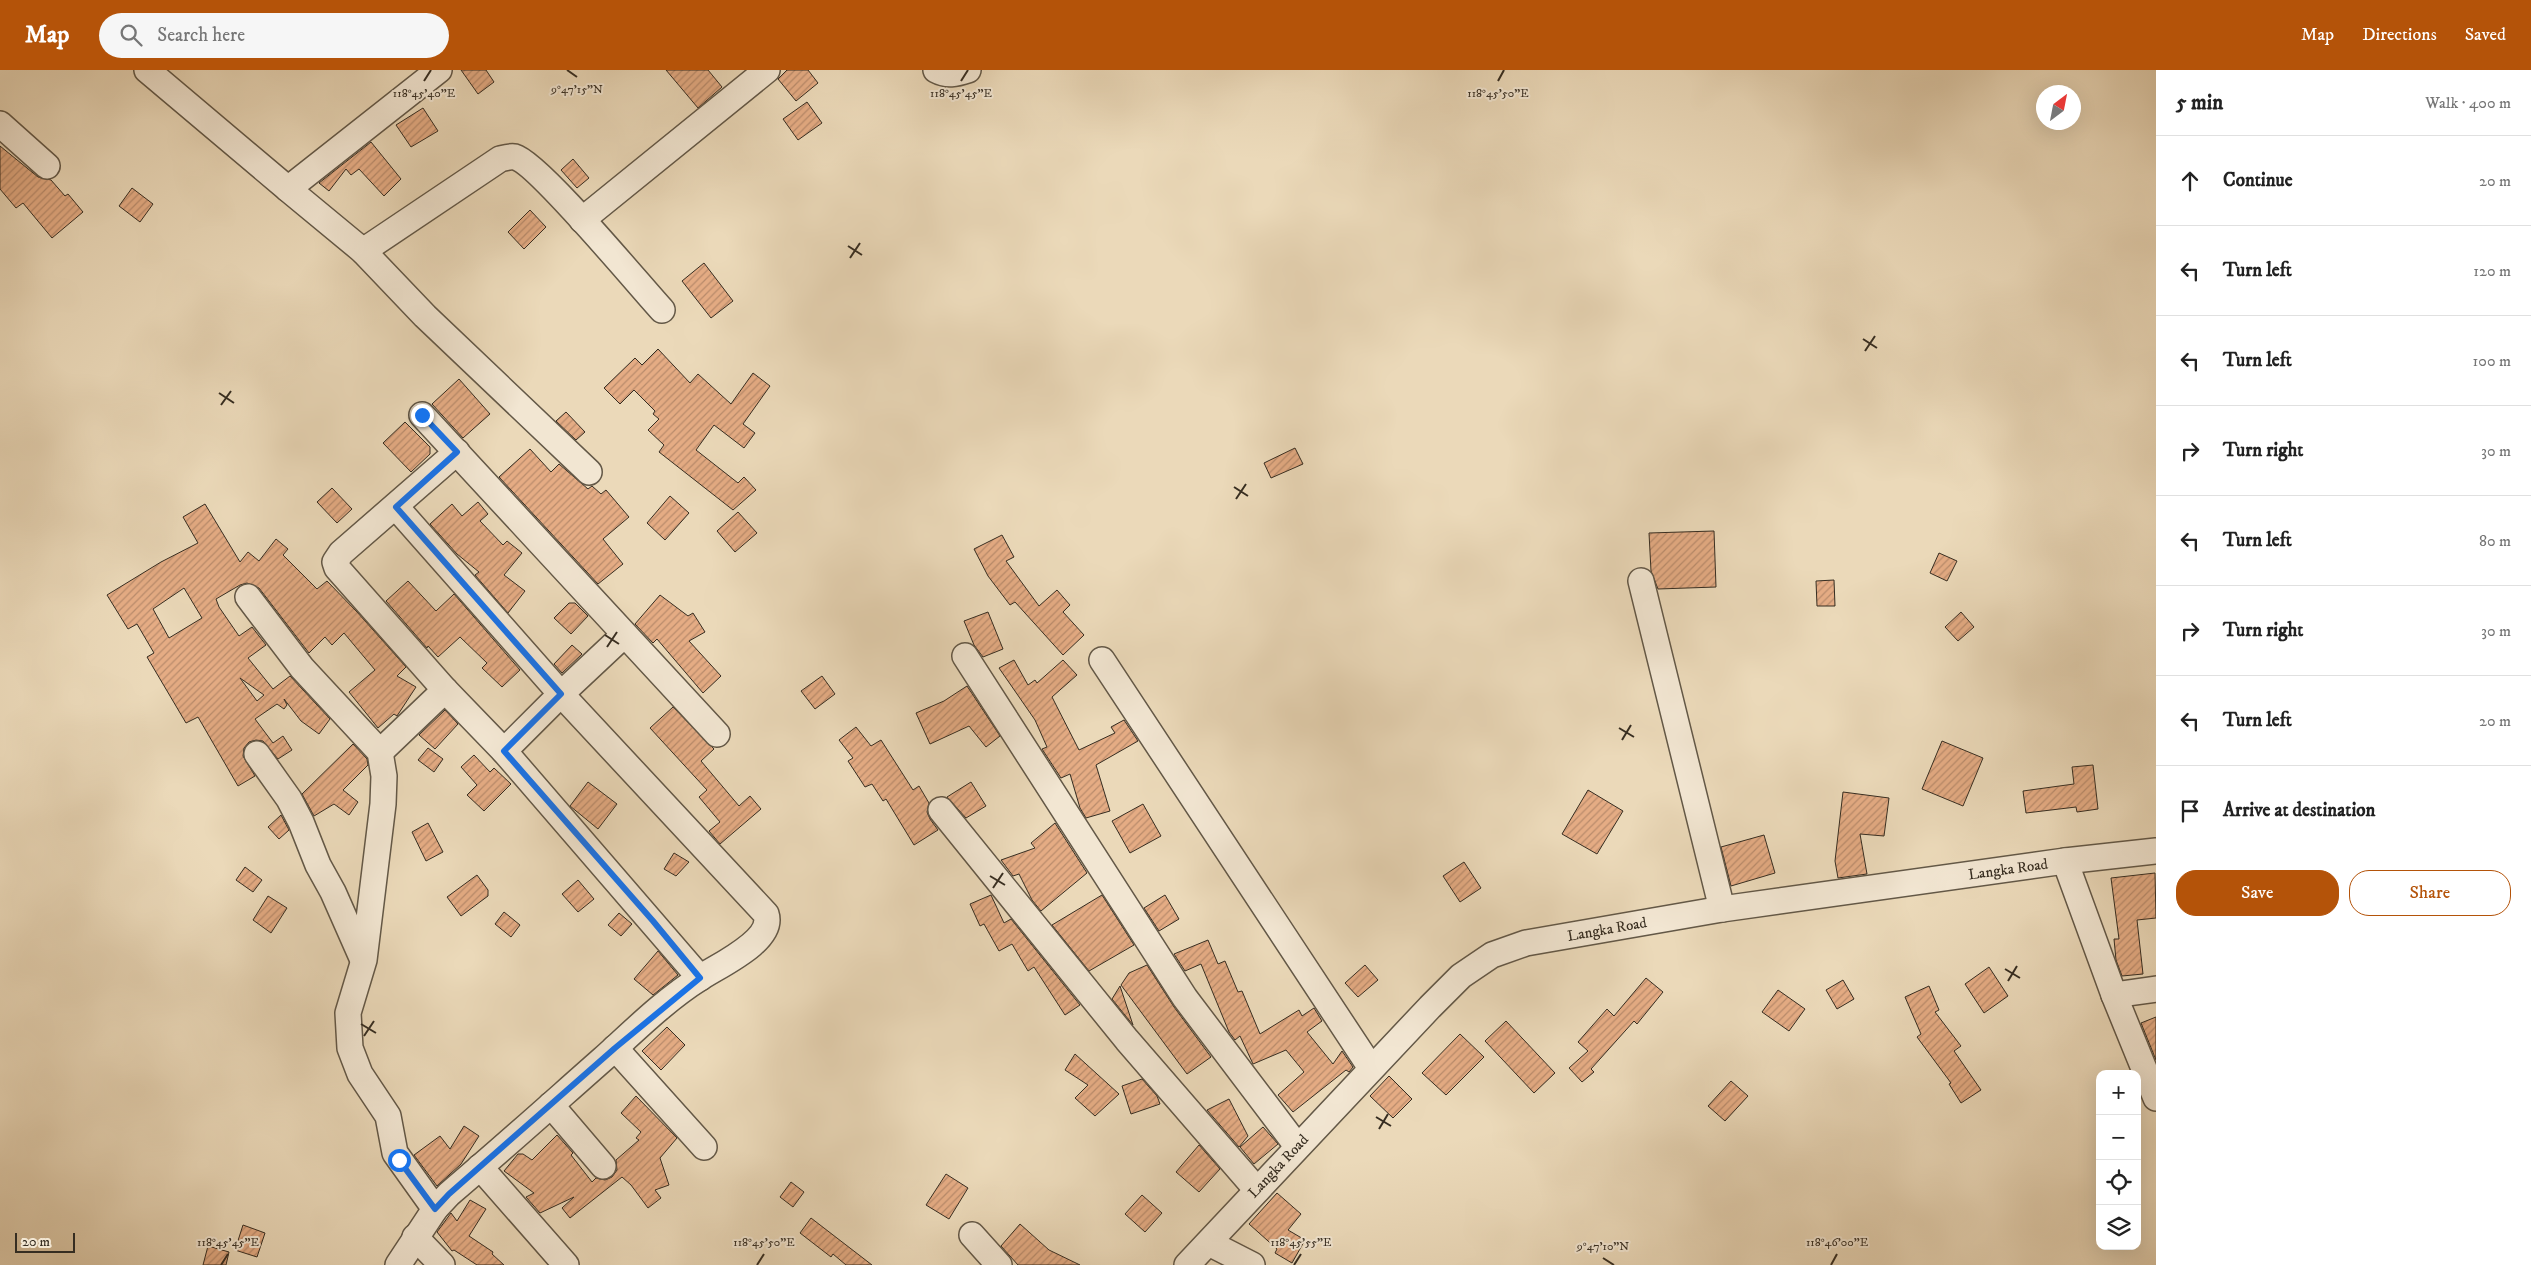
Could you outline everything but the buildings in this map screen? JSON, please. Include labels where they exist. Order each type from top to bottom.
[{"type":"street","points":[[147,70],[363,251],[425,316],[589,472]]},
{"type":"street","points":[[288,189],[439,70]]},
{"type":"street","points":[[582,220],[767,70]]},
{"type":"street","points":[[936,70],[943,74],[957,74],[968,70]]},
{"type":"street","points":[[0,124],[48,166]]},
{"type":"street","points":[[363,251],[500,159],[514,156],[527,163],[582,220],[662,310]]},
{"type":"street","points":[[422,415],[717,734]]},
{"type":"street","points":[[457,452],[342,553],[335,562],[340,573],[445,690],[504,751],[653,921],[700,978]]},
{"type":"street","points":[[396,507],[561,694],[766,914],[769,921],[767,927],[745,950],[725,965],[700,978],[615,1048],[480,1167],[435,1209],[398,1265]]},
{"type":"street","points":[[1641,581],[1722,909]]},
{"type":"street","points":[[248,597],[302,668],[380,752],[384,776],[383,804],[364,960],[348,1013],[350,1048],[354,1061],[388,1116],[395,1153],[435,1209]]},
{"type":"street","points":[[504,751],[624,635]]},
{"type":"street","points":[[965,656],[1185,998],[1297,1146]]},
{"type":"street","points":[[1102,660],[1371,1068]]},
{"type":"street","points":[[380,752],[445,690]]},
{"type":"street","points":[[257,754],[289,799],[301,822],[318,865],[333,892],[364,960]]},
{"type":"street","points":[[941,810],[1127,1040],[1256,1190]]},
{"type":"street","name":"Langka Road","points":[[1187,1265],[1297,1146],[1460,976],[1492,955],[1526,943],[1722,909],[2065,861],[2156,851]]},
{"type":"street","points":[[2065,861],[2114,995],[2155,1094]]},
{"type":"street","points":[[2114,995],[2156,989]]},
{"type":"street","points":[[615,1048],[704,1147]]},
{"type":"street","points":[[551,1105],[603,1166]]},
{"type":"street","points":[[480,1167],[566,1265]]},
{"type":"street","points":[[972,1235],[999,1265]]},
{"type":"street","points":[[415,1237],[442,1265]]},
{"type":"street","points":[[1209,1243],[1252,1265]]},
{"type":"route","points":[[399,1160],[435,1209],[449,1194],[615,1048],[700,978],[653,921],[504,751],[561,694],[396,507],[457,452],[422,415]]}]
